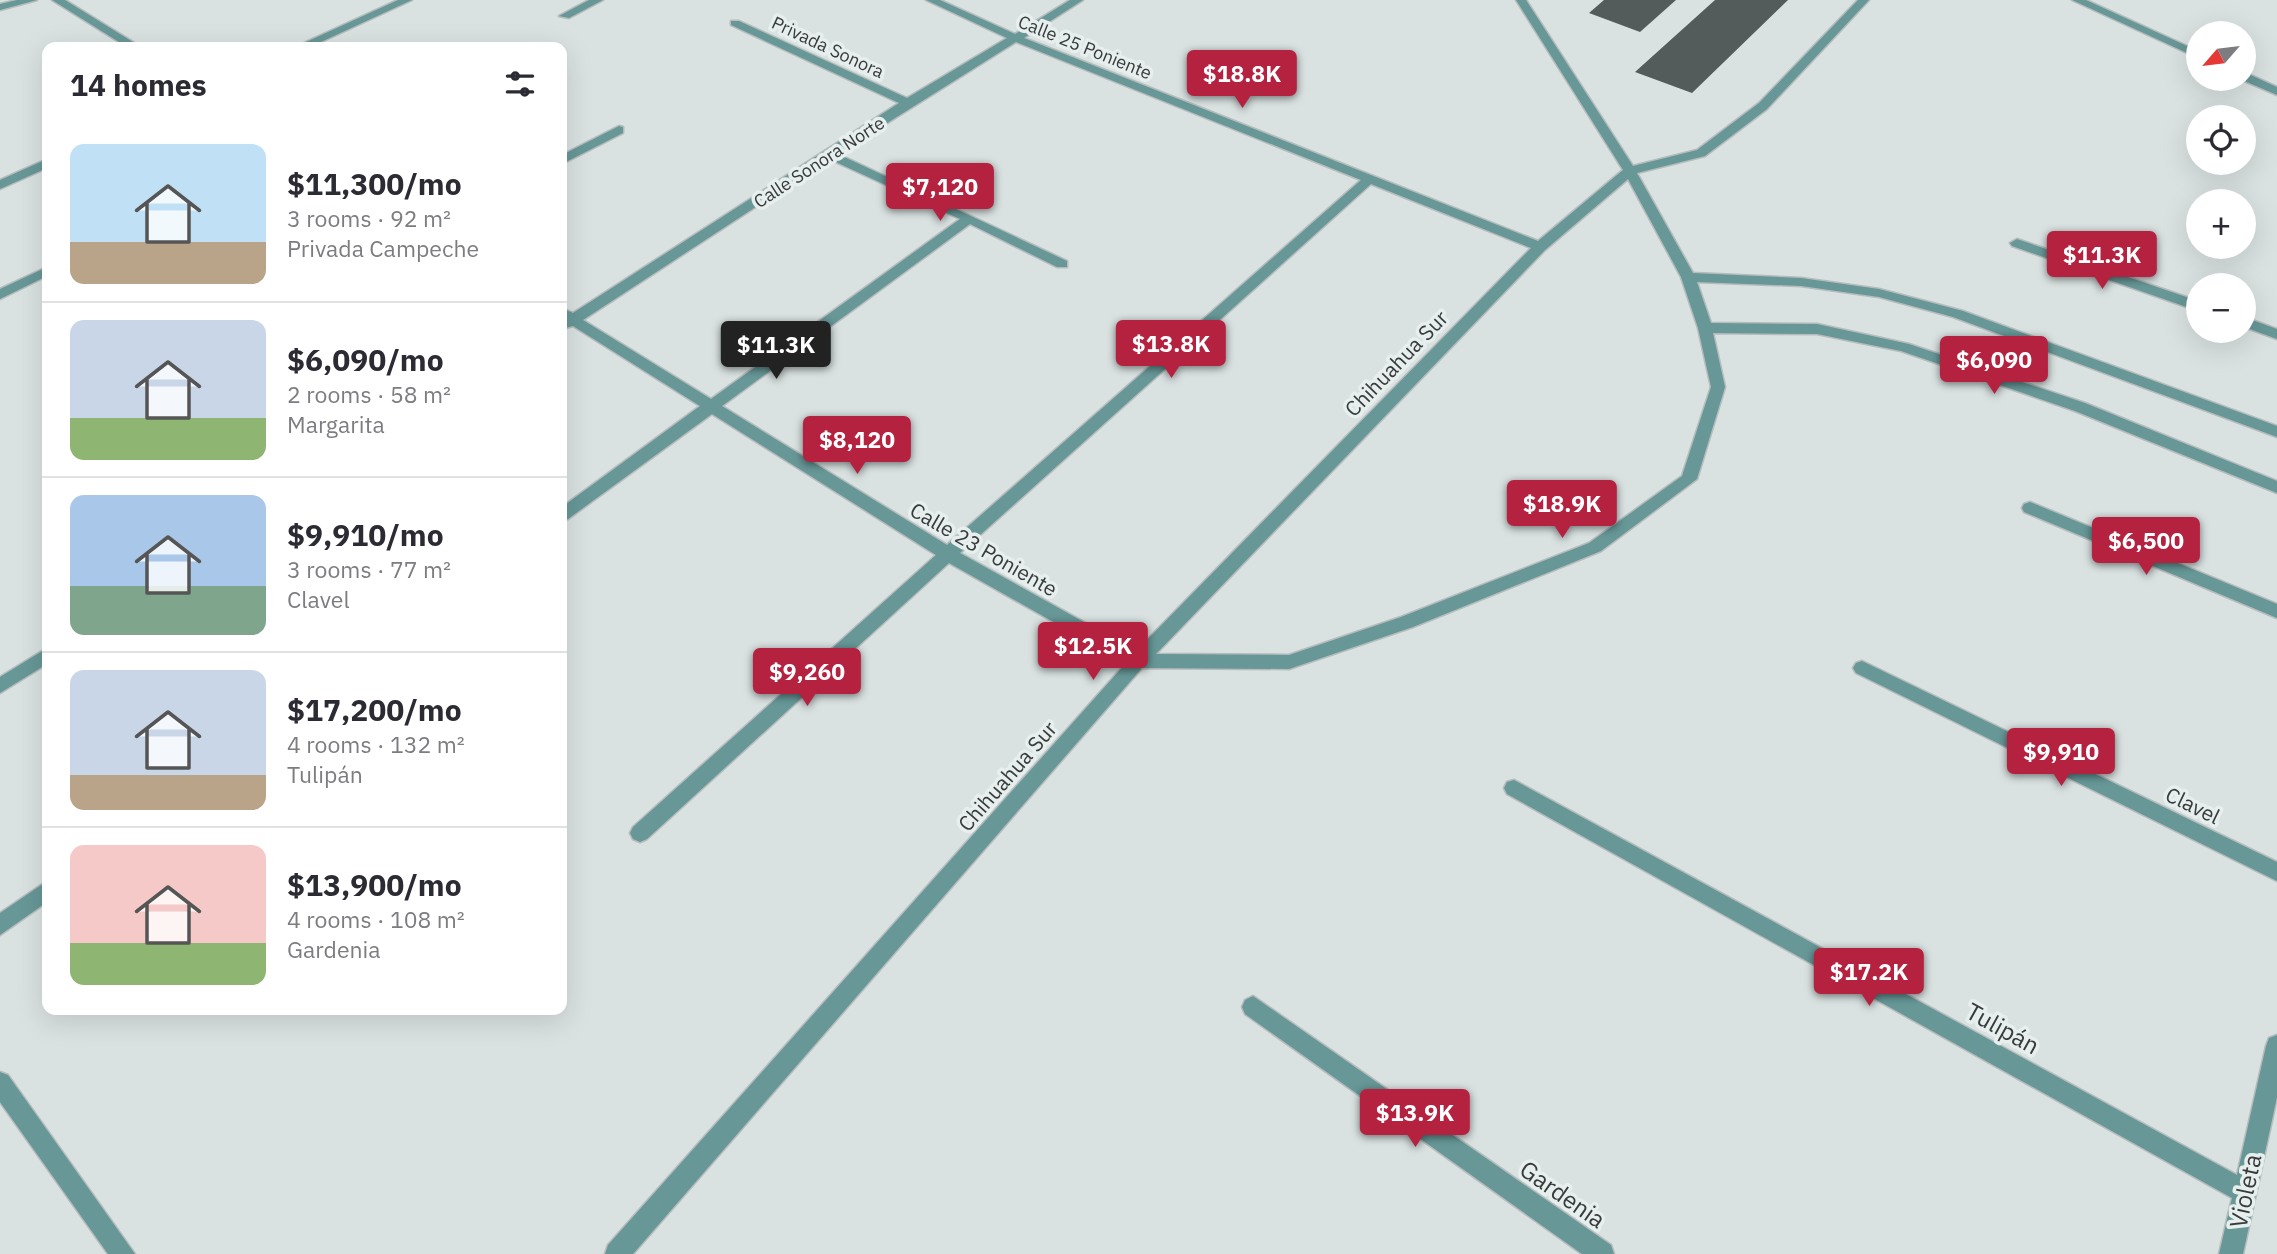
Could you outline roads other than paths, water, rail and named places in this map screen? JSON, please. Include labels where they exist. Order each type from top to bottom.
[{"type":"street","points":[[0,7],[32,0]]},
{"type":"street","points":[[57,0],[127,42]]},
{"type":"street","points":[[312,42],[407,0]]},
{"type":"street","points":[[565,16],[598,0]]},
{"type":"street","name":"Calle 25 Poniente","points":[[931,0],[1015,38],[1540,247]]},
{"type":"street","name":"Calle Sonora Norte","points":[[567,319],[831,155],[908,103],[1078,0]]},
{"type":"street","points":[[1138,661],[1289,662],[1407,622],[1595,547],[1689,479],[1718,387],[1705,328],[1688,277],[1630,171],[1521,0]]},
{"type":"street","points":[[1630,171],[1702,153],[1763,106],[1864,0]]},
{"type":"street","points":[[2077,0],[2186,50]]},
{"type":"street","name":"Privada Sonora","points":[[734,23],[908,103]]},
{"type":"street","points":[[2256,81],[2277,91]]},
{"type":"street","points":[[567,157],[619,130]]},
{"type":"street","points":[[831,155],[1062,264]]},
{"type":"street","points":[[0,185],[42,165]]},
{"type":"street","name":"Chihuahua Sur","points":[[617,1254],[1138,661],[1540,247],[1630,171]]},
{"type":"street","points":[[640,833],[948,554],[1371,178]]},
{"type":"street","points":[[567,511],[969,218]]},
{"type":"street","points":[[2017,243],[2186,302]]},
{"type":"street","points":[[0,295],[42,274]]},
{"type":"street","points":[[1688,277],[1801,282],[1879,293],[1958,314],[2277,432]]},
{"type":"street","name":"Calle 23 Poniente","points":[[567,321],[948,554],[1138,661]]},
{"type":"street","points":[[2256,326],[2277,334]]},
{"type":"street","points":[[1705,328],[1816,329],[1904,347],[2080,407],[2277,486]]},
{"type":"street","points":[[2030,508],[2277,611]]},
{"type":"street","points":[[0,685],[42,658]]},
{"type":"street","name":"Clavel","points":[[1862,668],[2277,872]]},
{"type":"street","name":"Tulipán","points":[[1514,788],[2245,1192]]},
{"type":"street","points":[[0,925],[42,894]]},
{"type":"street","name":"Gardenia","points":[[1253,1007],[1602,1254]]},
{"type":"street","name":"Violeta","points":[[2231,1254],[2277,1046]]},
{"type":"street","points":[[0,1083],[123,1254]]}]
